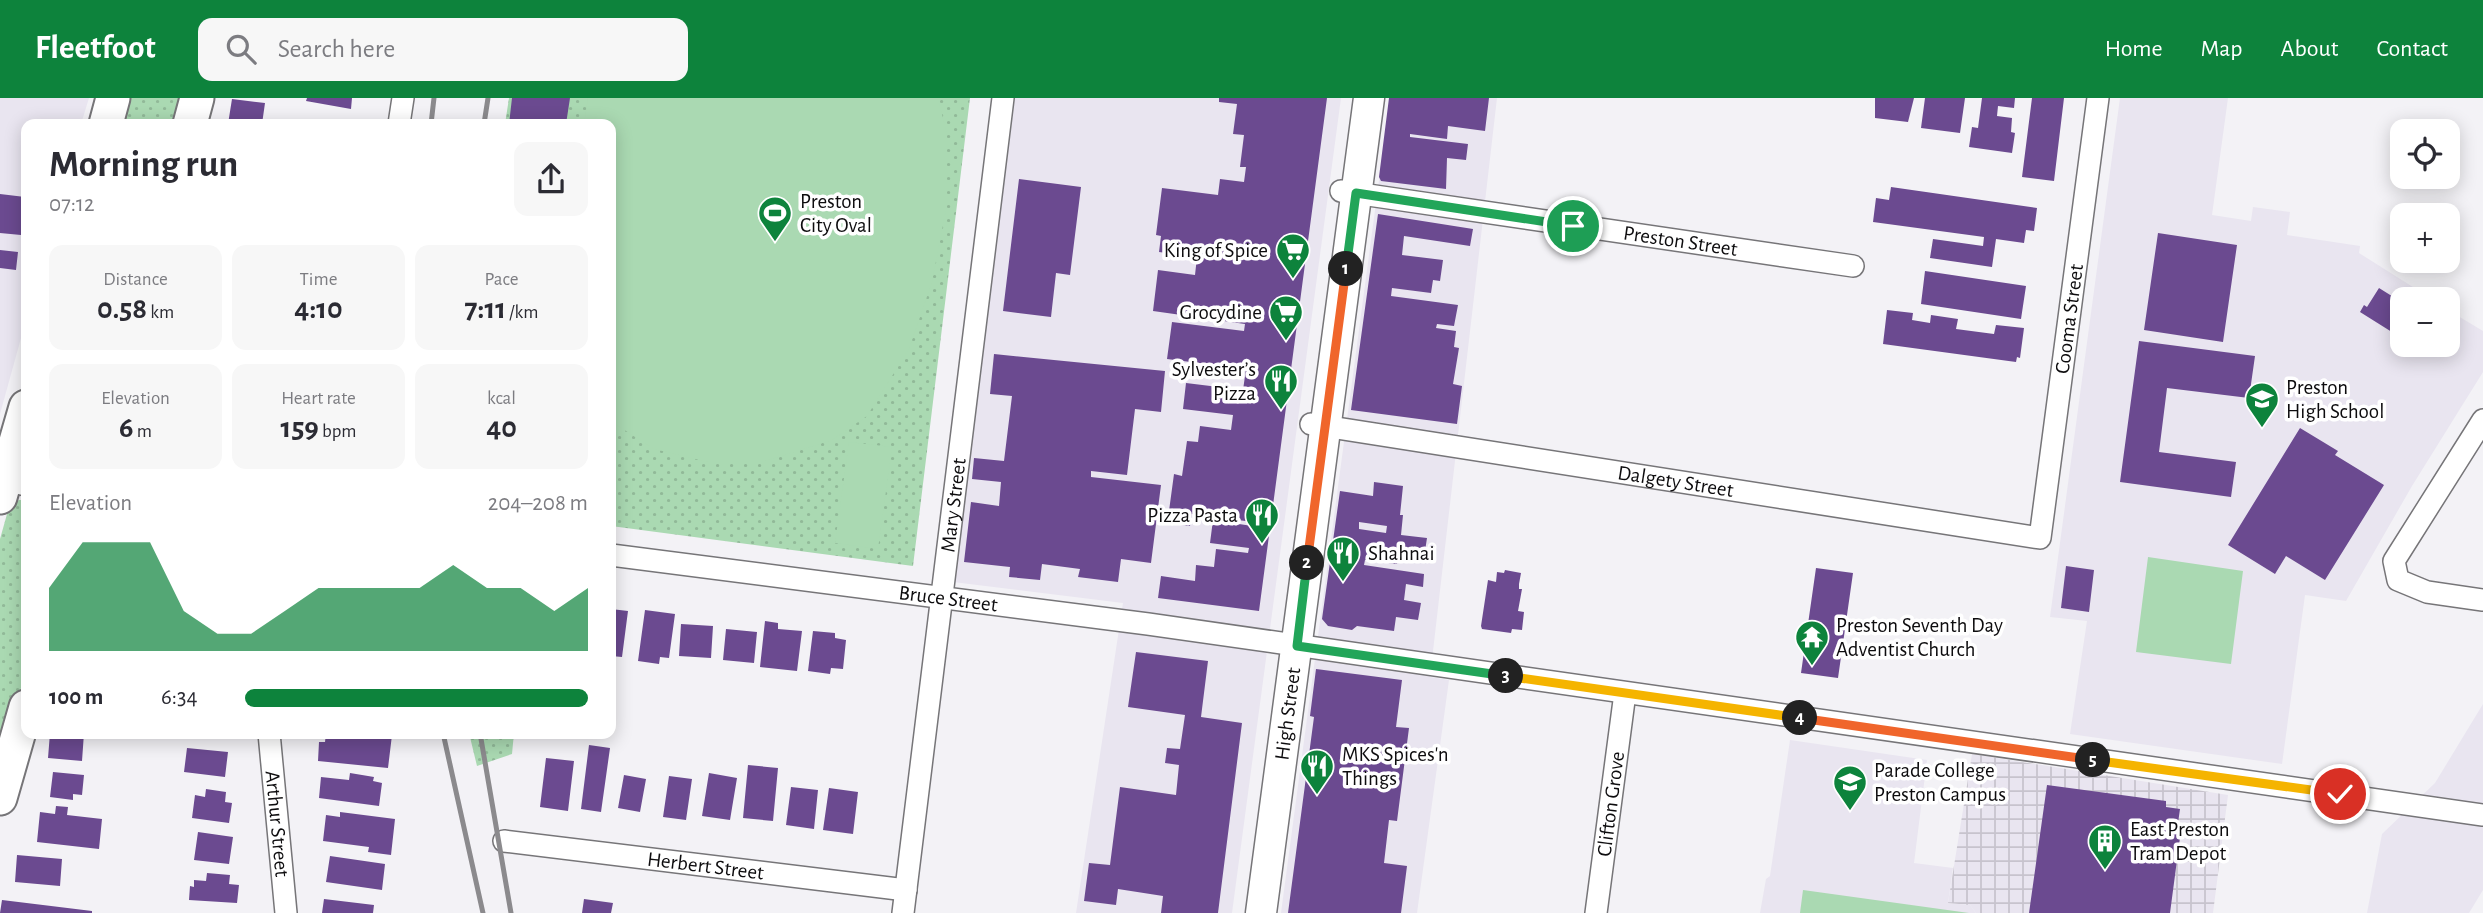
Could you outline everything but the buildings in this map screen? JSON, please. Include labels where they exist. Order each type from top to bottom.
[{"type":"main road","points":[[107,119],[113,98]]},
{"type":"main road","points":[[191,119],[197,98]]},
{"type":"main road","name":"High Street","points":[[1261,913],[1290,645],[1348,192],[1353,98]]},
{"type":"main road","name":"High Street","points":[[1348,192],[1369,98]]},
{"type":"main road","points":[[10,487],[21,432]]},
{"type":"main road","name":"High Street","points":[[1246,913],[1290,645]]},
{"type":"main road","points":[[0,798],[21,724]]},
{"type":"street","points":[[400,119],[403,98]]},
{"type":"street","name":"Mary Street","points":[[903,913],[1003,98]]},
{"type":"street","name":"Cooma Street","points":[[2040,538],[2098,98]]},
{"type":"street","name":"Preston Street","points":[[1348,192],[1853,266]]},
{"type":"street","points":[[2483,420],[2394,562],[2398,580],[2427,592],[2483,600]]},
{"type":"street","name":"Dalgety Street","points":[[1318,425],[2040,538]]},
{"type":"street","name":"Bruce Street","points":[[616,556],[1148,624],[2483,815]]},
{"type":"street","name":"Clifton Grove","points":[[1596,913],[1625,693]]},
{"type":"street","name":"Arthur Street","points":[[270,739],[286,913]]},
{"type":"street","name":"Herbert Street","points":[[504,841],[906,890]]},
{"type":"shaded area","points":[[0,98],[89,98],[83,119],[21,119],[21,338],[0,414]]},
{"type":"shaded area","points":[[1015,98],[1341,98],[1232,913],[1076,913],[1123,603],[953,582]]},
{"type":"shaded area","points":[[1390,98],[1497,98],[1430,677],[1449,680],[1417,913],[1281,913]]},
{"type":"shaded area","name":"Preston High School","points":[[2120,98],[2228,98],[2212,215],[2251,221],[2253,207],[2290,212],[2287,235],[2360,246],[2359,253],[2413,287],[2390,287],[2390,357],[2460,357],[2460,317],[2483,331],[2483,372],[2412,486],[2346,601],[2305,595],[2282,764],[2070,734],[2087,621],[2050,617]]},
{"type":"shaded area","points":[[2483,704],[2483,890],[2469,913],[2367,913],[2382,834],[2435,783]]},
{"type":"shaded area","name":"Parade College Preston Campus","points":[[1790,740],[1927,760],[1914,863],[1953,868],[1948,903],[1970,905],[1976,913],[1760,913],[1766,879],[1770,876]]},
{"type":"shaded area","name":"East Preston Tram Depot","points":[[1972,754],[2228,795],[2213,913],[1976,913],[1970,905],[1948,903]]},
{"type":"green space","points":[[125,98],[187,98],[181,119],[119,119]]},
{"type":"green space","name":"Preston City Oval","points":[[509,98],[970,98],[913,566],[616,527],[616,119],[506,119]]},
{"type":"green space","name":"Preston City Oval","points":[[588,98],[938,98],[947,135],[947,204],[932,282],[909,349],[867,416],[832,440],[762,462],[708,462],[654,449],[616,425],[616,119],[585,119]]},
{"type":"green space","points":[[849,442],[892,447],[878,549],[835,543]]},
{"type":"green space","points":[[21,500],[21,688],[0,744],[0,539],[9,507]]},
{"type":"green space","points":[[2148,557],[2243,571],[2231,664],[2136,652]]},
{"type":"green space","points":[[470,739],[513,739],[512,754],[477,766]]},
{"type":"green space","points":[[1803,890],[1969,913],[1800,913]]},
{"type":"railway","points":[[432,119],[434,98]]},
{"type":"railway","points":[[485,119],[488,98]]},
{"type":"railway","points":[[444,739],[483,913]]},
{"type":"railway","points":[[481,739],[511,913]]},
{"type":"place","name":"Preston City Oval","points":[[775,243]]},
{"type":"place","name":"King of Spice","points":[[1293,280]]},
{"type":"place","name":"Grocydine","points":[[1286,342]]},
{"type":"place","name":"Sylvester’s Pizza","points":[[1281,411]]},
{"type":"place","name":"Preston High School","points":[[2262,429]]},
{"type":"place","name":"Pizza Pasta","points":[[1262,545]]},
{"type":"place","name":"Shahnai","points":[[1343,583]]},
{"type":"place","name":"Preston Seventh Day Adventist Church","points":[[1812,667]]},
{"type":"place","name":"MKS Spices'n Things","points":[[1317,796]]},
{"type":"place","name":"Parade College Preston Campus","points":[[1850,812]]},
{"type":"place","name":"East Preston Tram Depot","points":[[2105,871]]},
{"type":"route","points":[[1573,226],[1356,193],[1297,646],[2340,794]]}]
